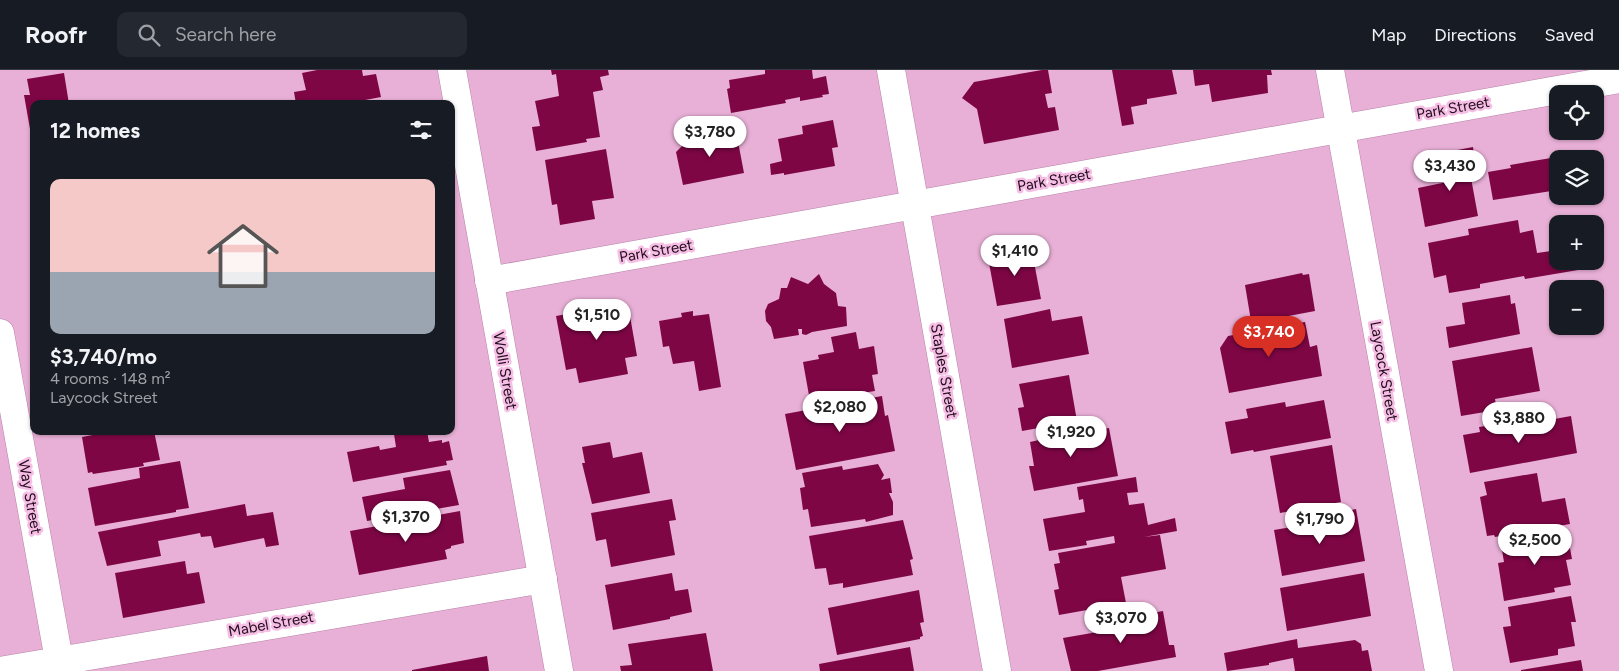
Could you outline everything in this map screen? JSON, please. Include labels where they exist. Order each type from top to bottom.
[{"type":"street","name":"Wolli Street","points":[[452,70],[559,671]]},
{"type":"street","name":"Staples Street","points":[[891,70],[997,671]]},
{"type":"street","name":"Laycock Street","points":[[1330,70],[1439,671]]},
{"type":"street","name":"Park Street","points":[[489,281],[1619,79]]},
{"type":"street","name":"Way Street","points":[[0,333],[59,660]]},
{"type":"street","name":"Mabel Street","points":[[0,671],[543,579]]},
{"type":"building","points":[[317,70],[362,70],[363,76],[376,74],[381,97],[365,100],[295,100],[294,92],[306,90],[302,73]]},
{"type":"building","points":[[551,70],[608,70],[609,75],[600,77],[603,90],[593,92],[600,137],[586,139],[587,142],[536,151],[532,127],[540,126],[535,101],[559,96],[556,74],[552,75]]},
{"type":"building","points":[[765,70],[812,70],[813,79],[826,76],[829,94],[822,95],[823,97],[800,101],[800,97],[785,100],[786,103],[731,113],[727,89],[730,88],[729,80],[765,74]]},
{"type":"building","points":[[1048,70],[1052,93],[1045,94],[1048,108],[1055,107],[1059,130],[984,144],[977,109],[962,98],[974,82]]},
{"type":"building","points":[[1112,70],[1172,70],[1177,94],[1147,99],[1147,104],[1131,107],[1134,124],[1122,126]]},
{"type":"building","points":[[1193,70],[1271,70],[1272,75],[1267,75],[1268,93],[1212,102],[1209,84],[1195,86]]},
{"type":"building","points":[[64,73],[68,100],[30,100],[30,129],[24,95],[30,95],[27,79]]},
{"type":"building","points":[[833,120],[838,147],[832,148],[835,166],[784,175],[784,173],[771,175],[770,164],[782,161],[778,139],[803,134],[802,126]]},
{"type":"building","points":[[736,131],[744,173],[683,185],[676,152],[688,140]]},
{"type":"building","points":[[1473,147],[1475,162],[1459,165],[1462,180],[1471,178],[1478,216],[1425,227],[1418,188],[1447,182],[1442,153]]},
{"type":"building","points":[[606,149],[614,198],[592,201],[595,219],[560,225],[557,204],[552,205],[545,160]]},
{"type":"building","points":[[1549,158],[1549,191],[1493,200],[1488,172],[1511,168],[1510,165]]},
{"type":"building","points":[[1518,220],[1520,233],[1533,230],[1537,253],[1549,251],[1549,270],[1578,270],[1525,279],[1524,276],[1480,284],[1480,288],[1449,293],[1446,275],[1434,278],[1428,243],[1469,235],[1468,229]]},
{"type":"building","points":[[1031,246],[1041,299],[997,306],[989,263],[996,262],[995,253]]},
{"type":"building","points":[[1302,273],[1303,275],[1309,274],[1315,311],[1251,321],[1245,285]]},
{"type":"building","points":[[819,274],[824,284],[836,293],[838,306],[846,307],[847,326],[812,332],[806,335],[802,334],[802,329],[798,329],[799,335],[774,339],[771,327],[766,321],[765,311],[768,304],[779,299],[781,288],[787,288],[791,277],[808,284]]},
{"type":"building","points":[[1510,295],[1511,304],[1515,303],[1520,334],[1449,348],[1446,327],[1465,324],[1462,303]]},
{"type":"building","points":[[622,301],[625,316],[630,316],[637,356],[625,358],[628,374],[579,383],[576,368],[566,370],[556,316],[578,312],[577,309]]},
{"type":"building","points":[[1050,309],[1052,321],[1082,316],[1089,354],[1012,368],[1004,319]]},
{"type":"building","points":[[693,311],[693,316],[709,314],[721,387],[699,391],[694,361],[673,364],[669,346],[663,347],[659,321],[682,317],[681,313]]},
{"type":"building","points":[[1305,322],[1310,347],[1317,345],[1322,376],[1229,393],[1220,348],[1228,336]]},
{"type":"building","points":[[856,332],[859,349],[874,346],[878,374],[872,375],[875,391],[810,401],[803,362],[819,359],[818,355],[834,352],[831,337]]},
{"type":"building","points":[[1532,347],[1540,391],[1495,399],[1497,410],[1461,416],[1452,361]]},
{"type":"building","points":[[1069,375],[1077,421],[1022,431],[1018,408],[1024,407],[1019,384]]},
{"type":"building","points":[[882,396],[885,416],[888,415],[895,451],[796,470],[785,414]]},
{"type":"building","points":[[1324,400],[1331,438],[1254,452],[1253,450],[1231,454],[1225,422],[1248,418],[1246,409],[1285,402],[1286,407]]},
{"type":"building","points":[[1571,416],[1577,453],[1470,473],[1463,435],[1480,432],[1479,427],[1492,425],[1493,430]]},
{"type":"building","points":[[1064,425],[1066,435],[1109,428],[1118,476],[1034,491],[1029,466],[1034,466],[1030,442],[1039,440],[1037,430]]},
{"type":"building","points":[[92,435],[155,435],[160,460],[143,463],[144,466],[93,474],[92,472],[88,473],[82,437]]},
{"type":"building","points":[[394,435],[428,435],[429,442],[442,440],[442,443],[449,441],[453,460],[446,461],[447,465],[353,482],[347,452],[379,446],[380,450],[396,447]]},
{"type":"building","points":[[610,442],[613,458],[642,452],[650,493],[592,504],[582,463],[585,463],[582,447]]},
{"type":"building","points":[[1332,445],[1341,502],[1280,513],[1270,456]]},
{"type":"building","points":[[180,461],[189,508],[95,526],[88,488],[140,478],[139,468]]},
{"type":"building","points":[[878,464],[884,475],[881,480],[890,478],[892,493],[889,493],[893,502],[893,515],[866,522],[865,519],[811,527],[808,509],[803,510],[800,488],[805,487],[802,473],[842,466],[843,470]]},
{"type":"building","points":[[450,470],[459,505],[367,521],[362,497],[405,489],[403,478]]},
{"type":"building","points":[[1537,473],[1542,502],[1565,498],[1570,524],[1495,537],[1494,535],[1487,536],[1480,497],[1487,495],[1484,482]]},
{"type":"building","points":[[1136,477],[1138,492],[1127,493],[1129,505],[1144,503],[1148,525],[1175,518],[1177,531],[1144,537],[1160,535],[1166,569],[1121,577],[1126,603],[1059,615],[1054,590],[1059,589],[1054,564],[1060,563],[1058,553],[1115,543],[1114,536],[1086,541],[1087,545],[1049,551],[1043,519],[1085,512],[1083,499],[1079,500],[1077,487]]},
{"type":"building","points":[[672,499],[676,520],[669,521],[675,555],[611,567],[606,539],[596,541],[591,513]]},
{"type":"building","points":[[245,504],[247,516],[273,512],[279,545],[266,547],[264,538],[214,548],[211,536],[201,537],[200,533],[158,541],[161,556],[107,566],[98,532]]},
{"type":"building","points":[[1356,509],[1365,561],[1282,576],[1274,530],[1333,520],[1332,514]]},
{"type":"building","points":[[460,511],[464,543],[451,546],[451,548],[445,550],[447,559],[359,575],[350,531]]},
{"type":"building","points":[[903,520],[913,559],[910,560],[913,575],[843,588],[843,583],[829,585],[826,568],[815,569],[809,536]]},
{"type":"building","points":[[1567,532],[1572,559],[1566,560],[1571,585],[1554,588],[1555,592],[1504,601],[1498,563],[1504,562],[1501,544]]},
{"type":"building","points":[[185,561],[187,574],[199,572],[205,603],[123,618],[115,573]]},
{"type":"building","points":[[672,573],[675,591],[688,589],[692,612],[670,617],[670,619],[613,630],[605,585]]},
{"type":"building","points":[[1364,573],[1371,616],[1287,631],[1280,588]]},
{"type":"building","points":[[919,590],[924,622],[920,623],[923,636],[920,639],[837,655],[828,608]]},
{"type":"building","points":[[1571,596],[1576,622],[1571,622],[1575,646],[1558,649],[1558,655],[1510,663],[1503,627],[1511,626],[1508,607]]},
{"type":"building","points":[[1163,611],[1169,645],[1174,645],[1176,657],[1098,671],[1071,671],[1063,638],[1109,630],[1107,621]]},
{"type":"building","points":[[706,633],[713,671],[621,671],[620,666],[632,665],[628,644]]},
{"type":"building","points":[[1297,639],[1298,648],[1355,640],[1361,644],[1362,651],[1368,650],[1372,671],[1295,671],[1293,658],[1269,663],[1269,665],[1227,671],[1224,653]]},
{"type":"building","points":[[910,647],[914,671],[820,671],[819,664]]},
{"type":"building","points":[[487,656],[489,671],[412,671],[412,670]]},
{"type":"building","points":[[1581,660],[1583,671],[1521,671],[1521,670]]}]
